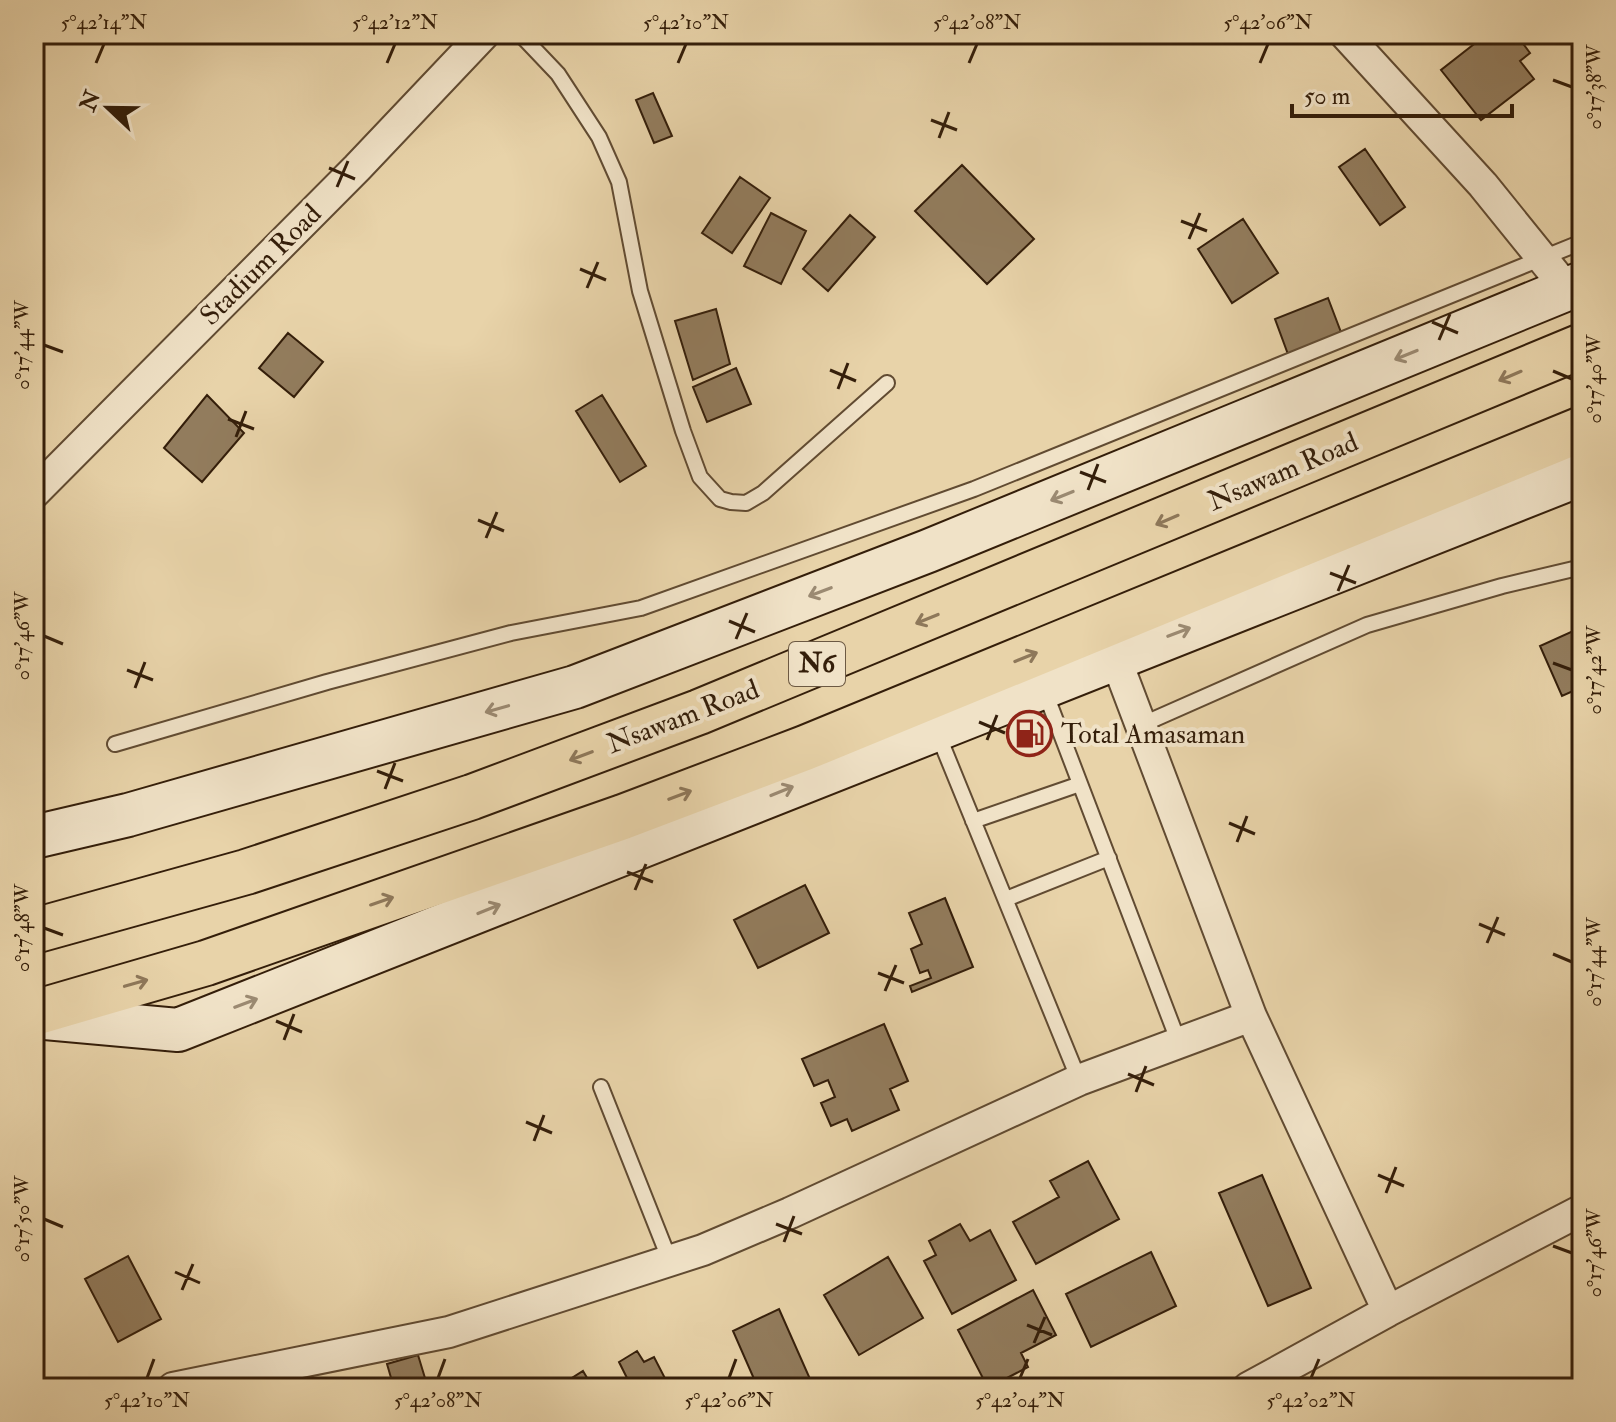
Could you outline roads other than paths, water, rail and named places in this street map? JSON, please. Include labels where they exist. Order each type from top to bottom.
[{"type":"highway","name":"Nsawam Road","points":[[34,931],[261,867],[472,797],[699,712],[1582,346]]},
{"type":"highway","points":[[34,1015],[206,963],[623,817],[805,748],[1582,429]]},
{"type":"main road","points":[[34,837],[128,815],[575,687],[928,551],[1564,277]]},
{"type":"main road","points":[[34,1015],[178,1030],[1582,474]]},
{"type":"street","name":"Stadium Road","points":[[34,493],[357,168],[484,34]]},
{"type":"street","points":[[1345,34],[1564,277]]},
{"type":"street","points":[[1115,657],[1251,1016],[1388,1311]]},
{"type":"street","points":[[173,1388],[449,1332],[703,1250],[1079,1080],[1251,1016]]},
{"type":"street","points":[[1248,1388],[1582,1210]]},
{"type":"lane","points":[[520,34],[558,74],[599,137],[619,182],[640,291],[683,431],[700,477],[720,499],[746,503],[763,493],[887,383]]},
{"type":"lane","points":[[115,744],[327,682],[511,633],[641,608],[1564,277],[1582,242]]},
{"type":"lane","points":[[1141,725],[1367,625],[1502,586],[1582,567]]},
{"type":"lane","points":[[1043,686],[1179,1043]]},
{"type":"lane","points":[[935,729],[1079,1080]]},
{"type":"lane","points":[[973,821],[1080,784]]},
{"type":"lane","points":[[1006,899],[1109,858]]},
{"type":"lane","points":[[601,1087],[670,1261]]},
{"type":"place","name":"Total Amasaman","points":[[1030,734]]}]
